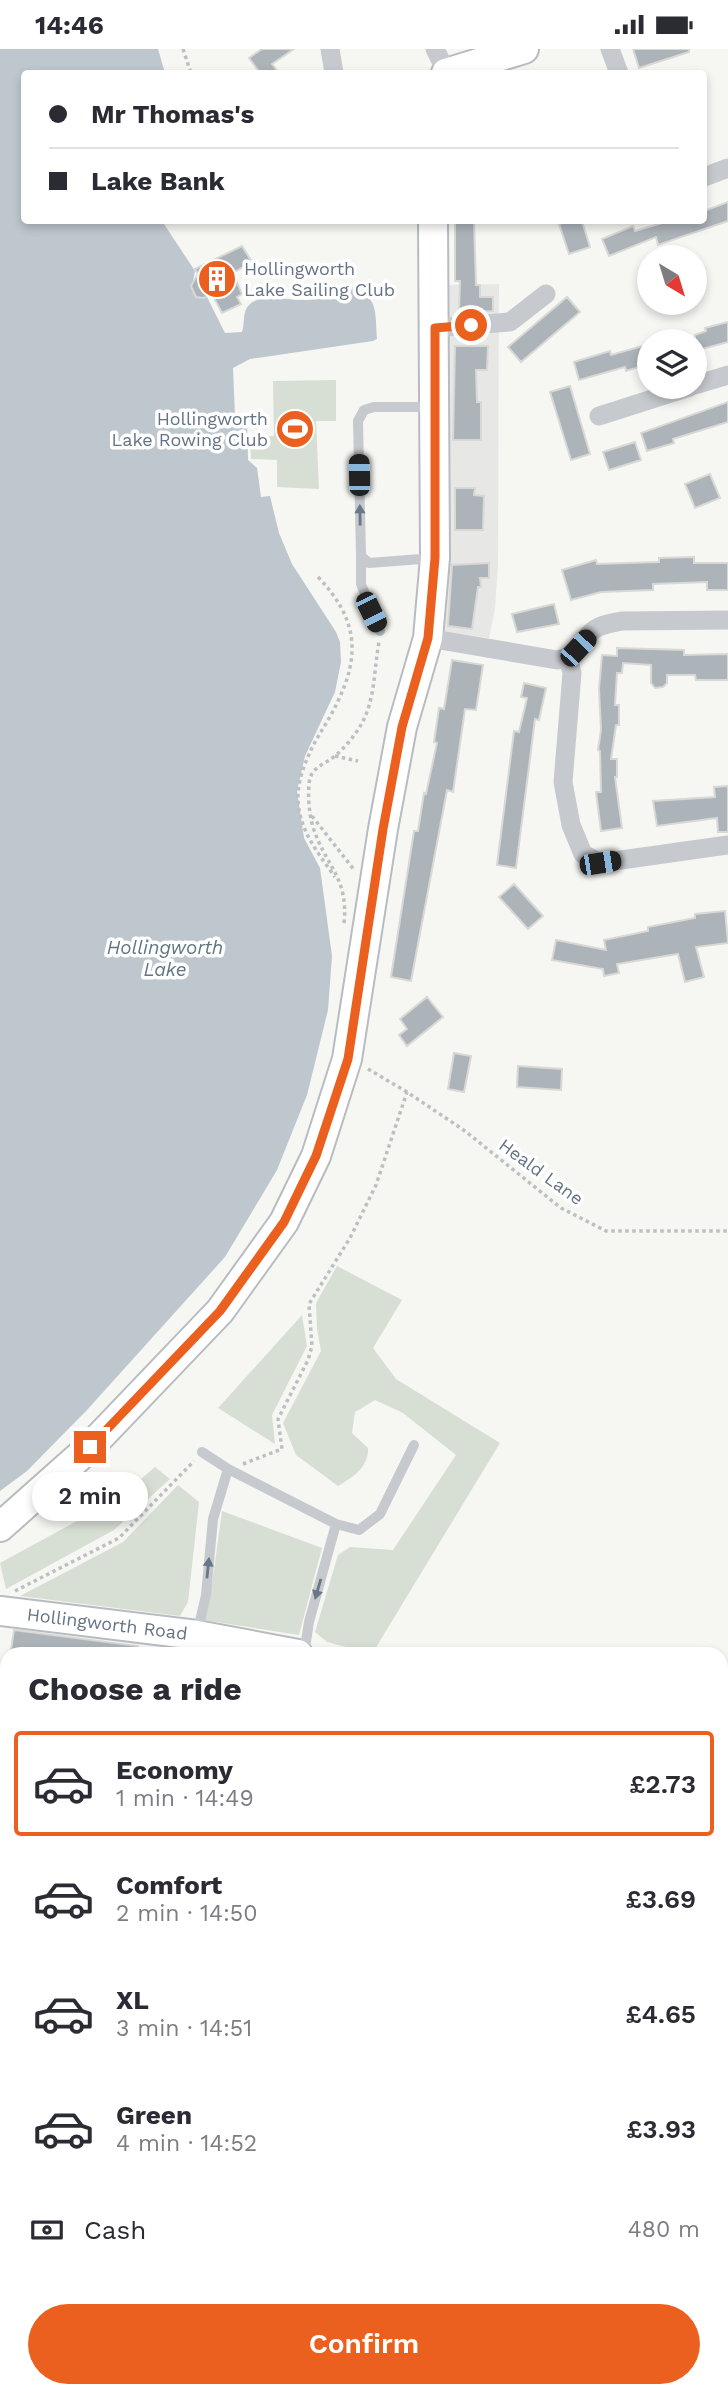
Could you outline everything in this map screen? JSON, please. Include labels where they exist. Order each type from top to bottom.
[{"type":"main road","points":[[456,70],[523,49]]},
{"type":"main road","points":[[0,1527],[90,1447],[220,1311],[284,1222],[316,1156],[348,1059],[383,829],[402,727],[428,638],[435,558],[433,224]]},
{"type":"main road","name":"Hollingworth Road","points":[[0,1611],[197,1635],[261,1647]]},
{"type":"street","points":[[330,49],[334,70]]},
{"type":"street","points":[[435,49],[445,70]]},
{"type":"street","points":[[610,49],[618,70]]},
{"type":"street","points":[[707,176],[728,169]]},
{"type":"street","points":[[435,328],[510,322],[546,294]]},
{"type":"street","points":[[707,381],[728,375]]},
{"type":"street","points":[[599,416],[652,399]]},
{"type":"street","points":[[428,638],[557,660],[568,658],[595,629],[609,624],[622,621],[728,620]]},
{"type":"street","points":[[568,658],[572,673],[563,782],[571,825],[583,854],[600,863],[728,845]]},
{"type":"lane","points":[[380,632],[361,584],[358,421],[364,410],[374,407],[433,408]]},
{"type":"lane","points":[[361,556],[369,563],[435,558]]},
{"type":"lane","points":[[202,1452],[228,1469],[336,1524],[359,1530],[380,1514],[414,1445]]},
{"type":"lane","points":[[197,1635],[205,1595],[213,1519],[228,1469]]},
{"type":"lane","points":[[305,1647],[309,1622],[336,1524]]},
{"type":"path","points":[[183,49],[190,70]]},
{"type":"path","points":[[318,577],[344,611],[354,652],[349,675],[337,703],[305,763],[298,799],[309,840],[342,887]]},
{"type":"path","points":[[343,933],[346,906],[342,887],[313,828],[310,779],[316,767],[335,756],[355,734],[368,713],[374,694],[380,632]]},
{"type":"path","points":[[335,756],[358,761]]},
{"type":"path","points":[[305,763],[316,767]]},
{"type":"path","points":[[301,777],[310,779]]},
{"type":"path","points":[[311,814],[358,879]]},
{"type":"path","name":"Heald Lane","points":[[360,1064],[464,1131],[561,1208],[606,1231],[728,1231]]},
{"type":"path","points":[[228,1469],[282,1449],[278,1419],[308,1360],[312,1346],[309,1304],[350,1238],[376,1185],[407,1092]]},
{"type":"path","points":[[0,1611],[8,1595],[118,1538],[157,1502],[202,1452]]},
{"type":"shaded area","points":[[499,284],[498,564],[495,609],[489,638],[439,631],[445,285]]},
{"type":"shaded area","name":"Hollingworth Lake Rowing Club","points":[[336,380],[336,421],[316,421],[319,489],[277,487],[277,460],[251,459],[250,437],[274,436],[273,381]]},
{"type":"shaded area","points":[[337,1266],[402,1300],[373,1348],[396,1379],[500,1443],[376,1647],[346,1647],[327,1642],[315,1632],[338,1555],[350,1547],[393,1550],[456,1455],[403,1413],[375,1400],[355,1412],[352,1433],[368,1448],[368,1455],[363,1466],[349,1479],[338,1486],[296,1455],[283,1423],[321,1351],[316,1303]]},
{"type":"shaded area","points":[[302,1315],[307,1346],[272,1415],[275,1444],[218,1408]]},
{"type":"shaded area","points":[[155,1467],[170,1479],[114,1530],[6,1589],[0,1563],[119,1498]]},
{"type":"shaded area","points":[[178,1485],[199,1502],[188,1602],[180,1616],[20,1596],[123,1542]]},
{"type":"shaded area","points":[[222,1511],[322,1548],[299,1635],[204,1620]]},
{"type":"water","name":"Hollingworth Lake","points":[[0,49],[158,49],[164,70],[21,70],[21,224],[164,224],[195,271],[195,287],[205,293],[225,333],[242,332],[245,311],[256,300],[264,298],[313,299],[320,296],[326,288],[350,286],[366,295],[374,306],[377,339],[373,341],[250,359],[233,368],[235,416],[247,417],[248,460],[257,468],[261,497],[270,496],[279,533],[292,564],[340,642],[341,662],[335,692],[305,756],[297,791],[304,838],[320,868],[332,956],[328,1010],[307,1095],[277,1170],[225,1257],[87,1410],[27,1471],[0,1491]]},
{"type":"building","points":[[262,49],[294,49],[272,64],[277,70],[258,70],[249,58]]},
{"type":"building","points":[[633,49],[689,49],[689,52],[639,68]]},
{"type":"building","points":[[728,202],[728,221],[658,245],[656,237],[609,256],[602,239],[633,226],[635,231],[659,224],[707,224],[707,210]]},
{"type":"building","points":[[455,224],[474,224],[476,285],[480,285],[480,297],[493,297],[493,311],[459,312],[460,281],[455,281]]},
{"type":"building","points":[[559,224],[583,224],[590,247],[569,254]]},
{"type":"building","name":"Hollingworth Lake Sailing Club","points":[[242,246],[252,262],[233,273],[242,294],[237,297],[241,304],[222,313],[212,294],[204,298],[196,297],[191,286],[198,274],[195,269]]},
{"type":"building","points":[[567,297],[580,312],[521,362],[508,347]]},
{"type":"building","points":[[728,322],[728,342],[707,348],[705,328]]},
{"type":"building","points":[[455,346],[488,346],[487,370],[476,370],[477,402],[481,402],[481,440],[453,440]]},
{"type":"building","points":[[637,347],[637,368],[626,371],[625,367],[579,380],[574,362],[610,351],[611,355]]},
{"type":"building","points":[[570,386],[590,454],[571,460],[550,392]]},
{"type":"building","points":[[728,402],[728,422],[673,439],[674,443],[647,451],[641,433]]},
{"type":"building","points":[[635,442],[641,460],[609,470],[603,452]]},
{"type":"building","points":[[710,474],[720,498],[695,508],[685,484]]},
{"type":"building","points":[[455,488],[475,488],[474,495],[484,496],[483,530],[455,530]]},
{"type":"building","points":[[694,557],[694,563],[728,563],[728,590],[707,590],[707,582],[653,584],[653,590],[601,592],[571,600],[562,570],[596,560],[597,564],[659,562],[659,558]]},
{"type":"building","points":[[489,563],[489,578],[480,578],[481,587],[478,587],[472,629],[448,626],[452,565]]},
{"type":"building","points":[[554,604],[559,624],[517,632],[512,614]]},
{"type":"building","points":[[617,648],[684,650],[684,655],[728,654],[728,680],[696,680],[695,675],[667,675],[667,683],[663,687],[655,688],[651,683],[651,665],[623,663],[622,673],[617,673],[615,705],[619,705],[619,725],[616,725],[611,759],[617,759],[615,777],[622,828],[601,831],[596,792],[601,792],[598,750],[601,730],[599,689],[602,655],[617,656]]},
{"type":"building","points":[[452,660],[483,665],[476,710],[465,709],[453,792],[447,790],[411,981],[391,977],[414,831],[418,831],[424,793],[426,794],[437,743],[434,742],[439,708],[444,709]]},
{"type":"building","points":[[524,683],[546,688],[539,720],[535,719],[516,868],[497,865],[514,731],[519,732],[527,698],[521,697]]},
{"type":"building","points":[[728,786],[728,832],[718,832],[717,818],[657,826],[653,801],[715,797],[714,787]]},
{"type":"building","points":[[514,884],[543,916],[528,929],[499,897]]},
{"type":"building","points":[[725,911],[728,943],[696,947],[704,977],[685,982],[678,954],[617,964],[619,973],[604,976],[603,969],[552,960],[556,940],[606,950],[604,940],[648,931],[648,927],[695,918],[695,914]]},
{"type":"building","points":[[427,997],[443,1017],[407,1046],[399,1035],[407,1029],[400,1019]]},
{"type":"building","points":[[454,1053],[471,1056],[464,1092],[448,1089]]},
{"type":"building","points":[[518,1066],[562,1069],[561,1090],[517,1087]]},
{"type":"building","points":[[14,1630],[138,1646],[138,1647],[11,1647]]},
{"type":"place","name":"Hollingworth Lake Sailing Club","points":[[217,279]]},
{"type":"place","name":"Hollingworth Lake Rowing Club","points":[[295,429]]},
{"type":"route","points":[[90,1447],[220,1311],[284,1222],[316,1156],[348,1059],[383,829],[402,727],[428,638],[435,558],[435,328],[471,325]]}]
